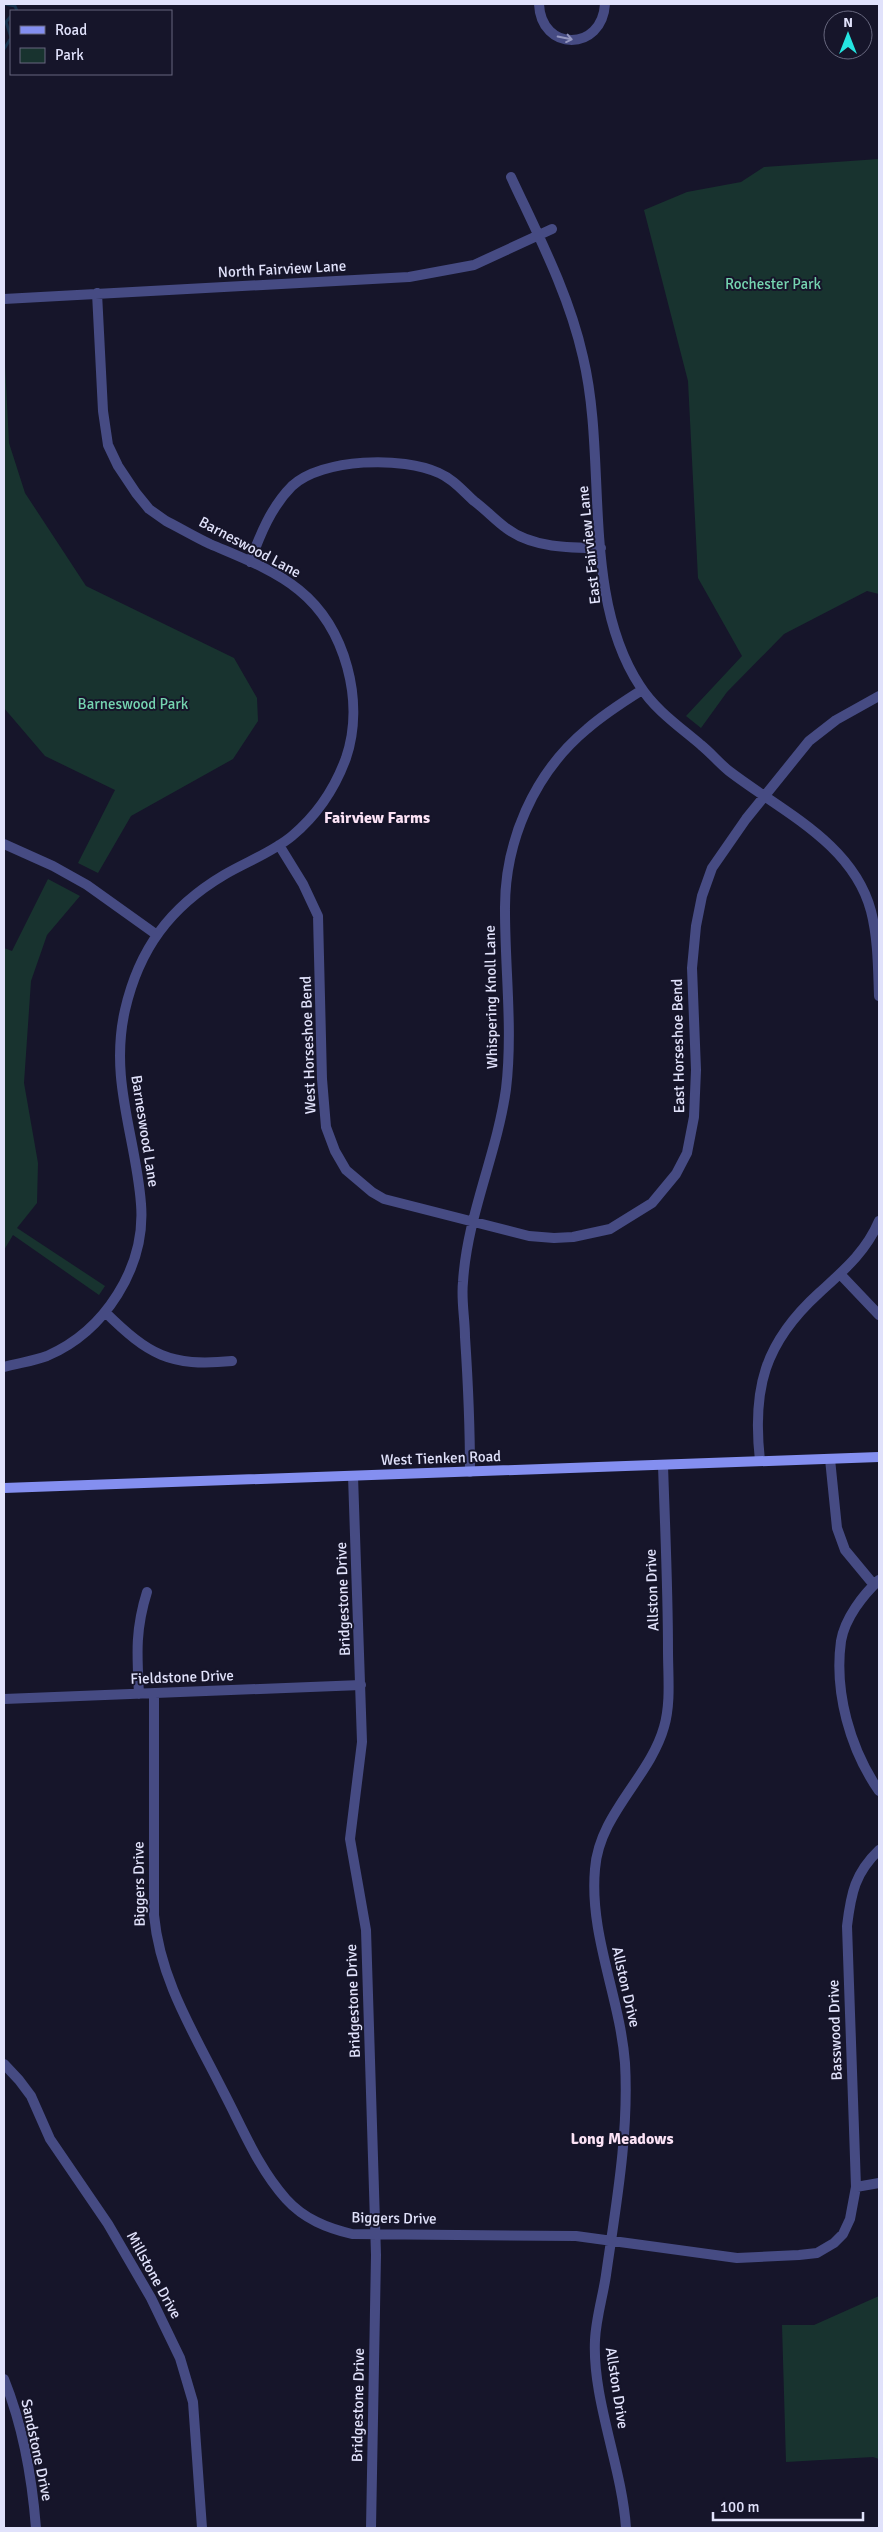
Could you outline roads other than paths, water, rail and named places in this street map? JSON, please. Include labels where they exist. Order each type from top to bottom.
[{"type":"street","points":[[539,4],[539,14],[548,31],[569,40],[580,39],[591,34],[599,26],[604,16],[605,4]]},
{"type":"street","name":"East Fairview Lane","points":[[511,177],[567,306],[584,357],[594,430],[605,587],[614,629],[627,664],[642,690],[664,714],[727,770],[817,834],[852,870],[871,912],[877,955],[879,996]]},
{"type":"street","name":"North Fairview Lane","points":[[4,299],[409,277],[474,265],[552,229]]},
{"type":"street","name":"Barneswood Lane","points":[[4,1367],[45,1357],[62,1348],[106,1312],[125,1285],[138,1237],[141,1206],[121,1094],[120,1045],[124,1011],[137,970],[148,947],[157,935],[202,889],[279,845],[310,818],[335,782],[346,758],[352,718],[347,666],[340,646],[327,620],[316,606],[282,578],[166,521],[149,509],[118,466],[108,445],[103,411],[96,293]]},
{"type":"street","points":[[250,562],[264,524],[293,486],[310,474],[335,467],[376,462],[415,464],[440,473],[456,483],[506,529],[526,539],[543,544],[601,548]]},
{"type":"street","name":"Whispering Knoll Lane","points":[[470,1472],[462,1283],[473,1221],[501,1117],[507,1074],[509,1038],[504,909],[506,878],[514,838],[545,774],[563,752],[586,729],[642,690]]},
{"type":"street","name":"East Horseshoe Bend","points":[[473,1221],[529,1236],[554,1238],[573,1237],[610,1229],[652,1203],[676,1174],[687,1153],[696,1098],[692,968],[696,926],[702,896],[712,868],[792,759],[823,729],[879,696]]},
{"type":"street","points":[[4,844],[53,866],[87,885],[157,935]]},
{"type":"street","name":"West Horseshoe Bend","points":[[279,845],[303,884],[318,916],[322,1079],[326,1128],[335,1151],[346,1170],[372,1192],[384,1199],[473,1221]]},
{"type":"street","points":[[760,1461],[757,1436],[759,1399],[763,1377],[776,1343],[795,1317],[864,1250],[879,1221]]},
{"type":"street","points":[[840,1274],[879,1315]]},
{"type":"street","points":[[106,1312],[135,1340],[148,1350],[165,1358],[204,1364],[232,1361]]},
{"type":"street","name":"West Tienken Road","points":[[4,1488],[879,1457]]},
{"type":"street","points":[[830,1459],[837,1528],[845,1550],[877,1582],[850,1616],[841,1640],[840,1682],[848,1726],[856,1750],[879,1791]]},
{"type":"street","name":"Allston Drive","points":[[626,2528],[596,2365],[597,2320],[625,2129],[625,2062],[621,2030],[597,1924],[593,1891],[595,1864],[600,1843],[628,1789],[658,1745],[667,1714],[668,1615],[662,1465]]},
{"type":"street","name":"Bridgestone Drive","points":[[353,1476],[362,1742],[350,1839],[366,1930],[376,2235],[370,2528]]},
{"type":"street","points":[[139,1694],[137,1628],[146,1592]]},
{"type":"street","name":"Fieldstone Drive","points":[[4,1699],[361,1685]]},
{"type":"street","name":"Biggers Drive","points":[[154,1694],[154,1915],[160,1952],[173,1993],[258,2160],[286,2199],[303,2214],[318,2223],[352,2234],[576,2236],[737,2258],[799,2256],[817,2253],[834,2243],[843,2234],[850,2219]]},
{"type":"street","name":"Basswood Drive","points":[[850,2219],[856,2187],[847,1926],[850,1900],[858,1874],[879,1850]]},
{"type":"street","name":"Millstone Drive","points":[[4,2064],[19,2080],[30,2096],[50,2139],[108,2224],[151,2298],[180,2358],[193,2402],[198,2438],[202,2528]]},
{"type":"street","points":[[856,2187],[879,2183]]},
{"type":"street","name":"Sandstone Drive","points":[[4,2379],[15,2407],[32,2489],[36,2528]]},
{"type":"waterway","points":[[5,4],[15,6],[17,10]]},
{"type":"waterway","points":[[10,17],[6,22],[10,34]]},
{"type":"waterway","points":[[4,49],[10,40]]},
{"type":"district","name":"Fairview Farms","points":[[377,817]]},
{"type":"district","name":"Long Meadows","points":[[622,2138]]},
{"type":"park label","name":"Rochester Park","points":[[773,284]]},
{"type":"park label","name":"Barneswood Park","points":[[133,704]]}]
